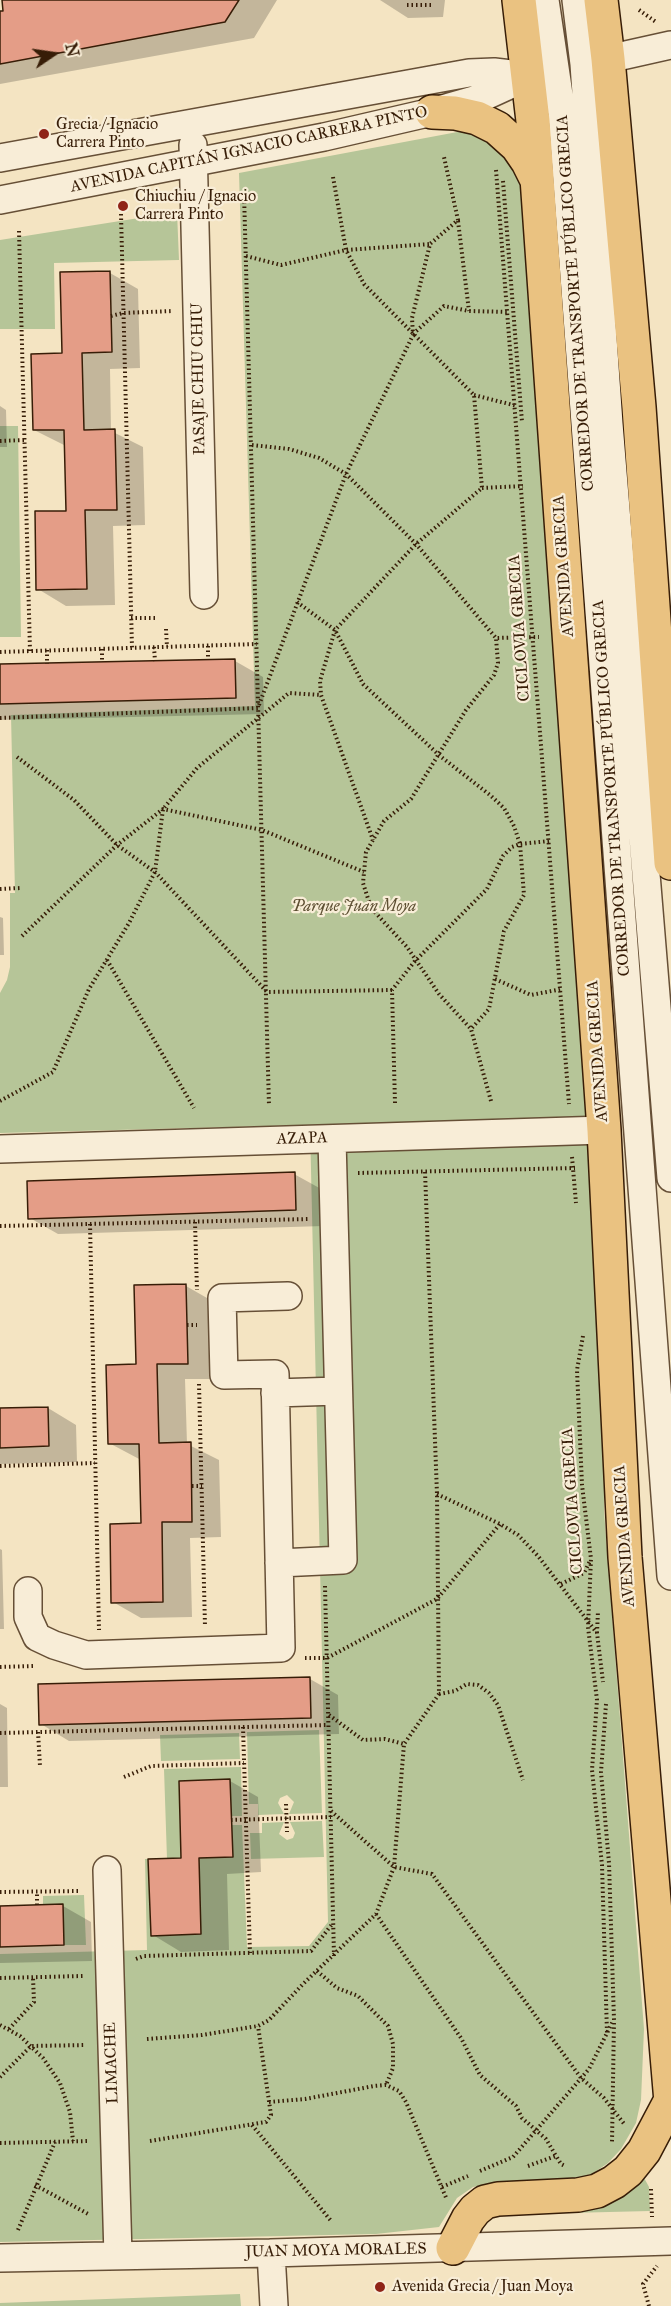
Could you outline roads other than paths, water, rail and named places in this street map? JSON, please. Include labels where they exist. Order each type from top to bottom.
[{"type":"main road","name":"AVENIDA GRECIA","points":[[519,0],[543,73],[537,180],[604,1130],[625,1557],[671,2101]]},
{"type":"main road","points":[[601,0],[596,61],[639,407],[671,863]]},
{"type":"main road","points":[[432,112],[455,113],[477,118],[497,128],[517,146],[537,180]]},
{"type":"main road","points":[[453,2248],[468,2219],[485,2202],[498,2199],[578,2195],[597,2191],[614,2182],[628,2171],[644,2151],[671,2101]]},
{"type":"street","name":"CORREDOR DE TRANSPORTE PÚBLICO GRECIA","points":[[545,0],[543,73],[562,115],[671,1576]]},
{"type":"street","name":"CORREDOR DE TRANSPORTE PÚBLICO GRECIA","points":[[576,0],[596,61],[609,424],[671,1178]]},
{"type":"street","name":"AVENIDA CAPITÁN IGNACIO CARRERA PINTO","points":[[0,200],[324,137],[432,112],[481,98],[543,73],[596,61],[668,33]]},
{"type":"street","name":"AVENIDA CAPITÁN IGNACIO CARRERA PINTO","points":[[0,158],[469,73],[543,73]]},
{"type":"street","name":"PASAJE CHIU CHIU","points":[[192,123],[195,163],[204,595]]},
{"type":"street","name":"AZAPA","points":[[0,1149],[604,1130]]},
{"type":"street","points":[[279,1563],[343,1560],[332,1138]]},
{"type":"street","points":[[28,1591],[28,1617],[37,1637],[86,1655],[281,1648],[275,1374],[224,1375],[222,1298],[288,1296]]},
{"type":"street","points":[[275,1393],[338,1391]]},
{"type":"street","name":"LIMACHE","points":[[107,1870],[118,2256]]},
{"type":"street","name":"JUAN MOYA MORALES","points":[[0,2258],[453,2248],[664,2250]]},
{"type":"street","points":[[271,2253],[274,2306]]},
{"type":"place","name":"Grecia / Ignacio Carrera Pinto","points":[[44,134]]},
{"type":"place","name":"Chiuchiu / Ignacio Carrera Pinto","points":[[123,206]]},
{"type":"place","name":"Avenida Grecia / Juan Moya","points":[[380,2287]]},
{"type":"park label","name":"Parque Juan Moya","points":[[354,907]]}]
